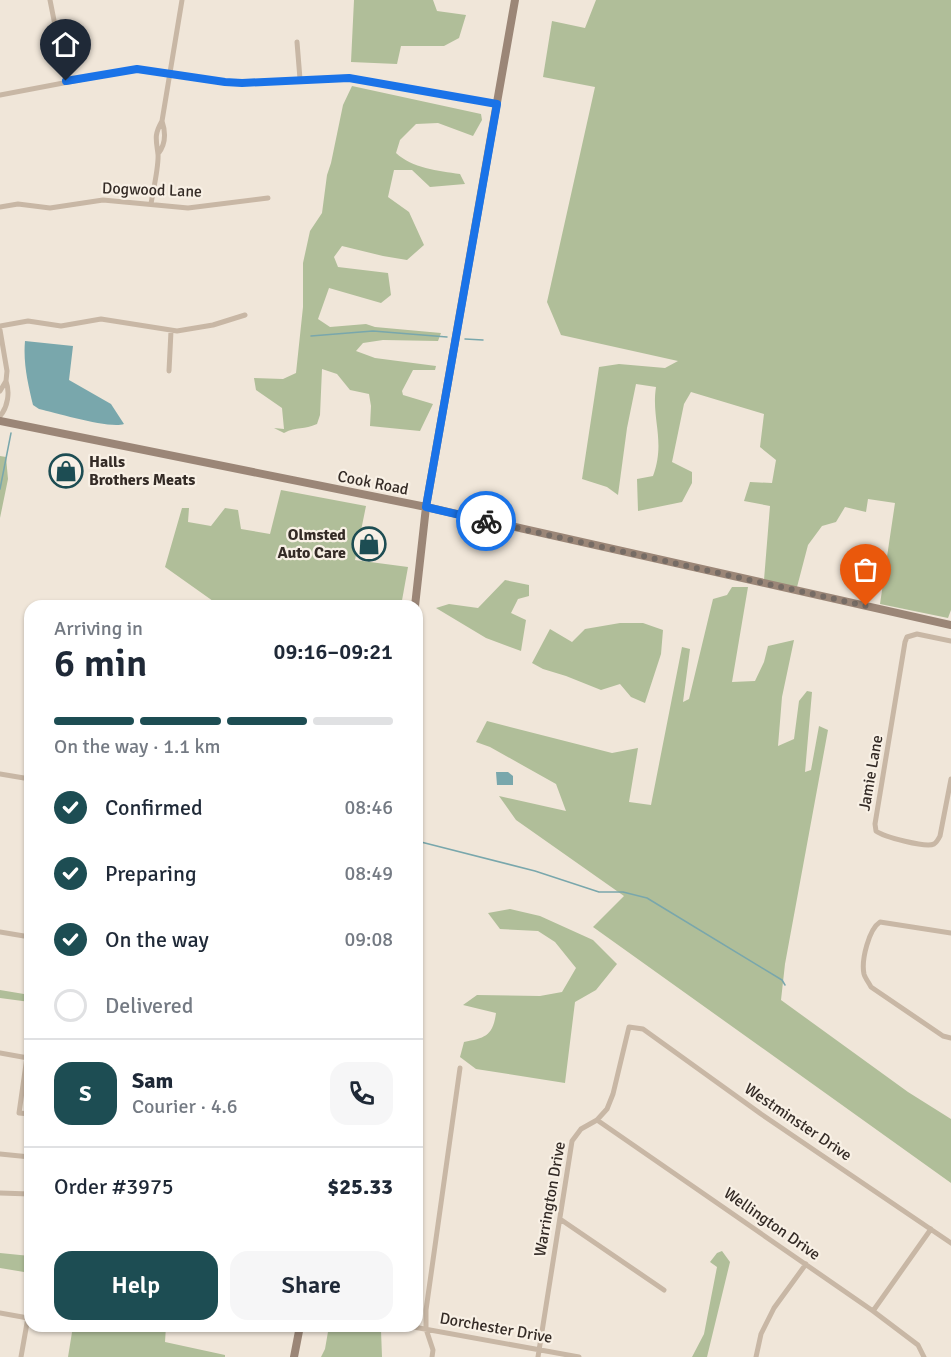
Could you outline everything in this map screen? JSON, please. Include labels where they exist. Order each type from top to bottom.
[{"type":"street","points":[[50,0],[66,81]]},
{"type":"street","points":[[151,204],[158,154],[155,142],[157,130],[162,121],[182,0]]},
{"type":"street","points":[[416,600],[426,507],[515,0]]},
{"type":"street","points":[[297,42],[300,79]]},
{"type":"street","points":[[0,95],[137,69],[225,82],[349,78],[497,104]]},
{"type":"street","name":"Dogwood Lane","points":[[0,207],[18,204],[50,208],[103,200],[188,208],[268,198]]},
{"type":"street","points":[[0,392],[6,381],[7,371],[0,328],[28,321],[61,326],[101,319],[171,331],[213,325],[244,315]]},
{"type":"street","points":[[168,371],[171,331]]},
{"type":"street","points":[[0,418],[4,412],[9,389],[6,381]]},
{"type":"street","name":"Cook Road","points":[[0,418],[426,507],[951,625]]},
{"type":"street","name":"Jamie Lane","points":[[951,641],[917,634],[907,637],[875,824],[876,831],[881,835],[932,845],[940,836],[951,779]]},
{"type":"street","points":[[0,774],[24,778]]},
{"type":"street","points":[[951,933],[880,922],[873,926],[864,963],[864,976],[871,987],[943,1036],[951,1038]]},
{"type":"street","points":[[0,932],[24,936]]},
{"type":"street","name":"Warrington Drive","points":[[538,1357],[572,1141],[581,1129],[597,1120],[607,1108],[613,1094],[629,1027]]},
{"type":"street","name":"Westminster Drive","points":[[629,1027],[644,1029],[761,1114],[951,1243]]},
{"type":"street","points":[[0,1053],[24,1057]]},
{"type":"street","points":[[432,1357],[433,1350],[426,1329],[426,1310],[460,1068]]},
{"type":"street","points":[[24,1082],[19,1113],[24,1113]]},
{"type":"street","name":"Wellington Drive","points":[[597,1120],[873,1311],[918,1344],[924,1357]]},
{"type":"street","points":[[0,1154],[24,1156]]},
{"type":"street","points":[[0,1193],[24,1194]]},
{"type":"street","points":[[560,1219],[664,1290]]},
{"type":"street","points":[[873,1311],[931,1228]]},
{"type":"street","points":[[756,1357],[761,1334],[774,1308],[806,1264]]},
{"type":"street","points":[[0,1313],[24,1317]]},
{"type":"street","name":"Dorchester Drive","points":[[423,1328],[579,1357]]},
{"type":"street","points":[[21,1357],[25,1332]]},
{"type":"street","points":[[294,1357],[299,1332]]},
{"type":"green space","points":[[354,0],[433,0],[437,11],[466,15],[459,38],[444,46],[401,46],[397,64],[351,62]]},
{"type":"green space","points":[[596,0],[951,0],[951,610],[948,618],[880,604],[895,503],[868,499],[866,512],[845,507],[836,522],[822,526],[808,545],[797,587],[764,580],[770,506],[744,501],[750,482],[772,483],[776,460],[760,447],[764,414],[691,392],[684,404],[672,462],[692,472],[692,483],[682,502],[638,511],[637,479],[653,476],[657,463],[658,441],[655,409],[656,387],[636,384],[627,428],[618,495],[607,487],[582,479],[599,367],[619,364],[665,368],[678,361],[561,335],[547,302],[595,87],[543,77],[552,21],[585,28]]},
{"type":"green space","points":[[352,86],[481,114],[482,120],[473,136],[438,123],[416,124],[400,140],[396,153],[402,158],[426,168],[460,174],[465,184],[430,187],[412,170],[394,170],[388,197],[409,212],[424,245],[407,260],[342,246],[334,257],[338,267],[388,273],[391,295],[381,303],[329,288],[318,319],[330,327],[366,324],[375,327],[441,333],[438,341],[383,340],[363,343],[356,351],[375,358],[436,366],[435,370],[413,370],[402,391],[403,395],[433,404],[420,431],[370,426],[369,394],[350,390],[337,374],[322,369],[320,415],[317,424],[284,433],[274,428],[284,429],[282,408],[256,390],[254,378],[283,379],[296,373],[303,307],[303,263],[310,231],[322,213],[327,175],[343,105]]},
{"type":"green space","points":[[0,456],[6,457],[8,479],[0,518]]},
{"type":"green space","points":[[281,490],[366,506],[355,560],[408,567],[402,600],[212,600],[165,567],[182,508],[189,508],[188,522],[211,526],[225,508],[238,510],[241,529],[270,534]]},
{"type":"green space","points":[[505,580],[529,585],[529,596],[518,599],[511,613],[526,620],[521,651],[486,638],[436,608],[449,604],[478,608]]},
{"type":"green space","points":[[732,587],[748,587],[732,682],[755,681],[764,662],[768,646],[794,640],[782,697],[778,746],[794,739],[799,701],[807,691],[812,692],[805,772],[811,770],[819,726],[828,730],[785,964],[781,1000],[908,1092],[951,1119],[951,1183],[593,927],[624,896],[516,820],[499,796],[566,811],[556,784],[490,747],[476,742],[487,721],[612,753],[638,748],[629,802],[651,805],[682,647],[690,649],[683,702],[689,699],[713,599],[727,595]]},
{"type":"green space","points":[[620,623],[643,623],[663,630],[661,654],[645,703],[631,697],[620,684],[601,690],[532,663],[550,629],[572,642],[585,629]]},
{"type":"green space","points":[[510,909],[540,916],[593,940],[617,964],[596,990],[575,1002],[565,1083],[476,1069],[460,1057],[464,1042],[487,1035],[493,1027],[496,1013],[463,1005],[477,995],[540,996],[562,992],[576,968],[555,942],[538,931],[500,929],[488,913]]},
{"type":"green space","points":[[0,990],[24,994],[24,1001],[0,998]]},
{"type":"green space","points":[[722,1251],[730,1262],[707,1357],[692,1357],[704,1334],[717,1267],[710,1262],[717,1253]]},
{"type":"green space","points":[[0,1253],[24,1255],[24,1272],[0,1268]]},
{"type":"green space","points":[[72,1332],[166,1332],[165,1342],[225,1355],[225,1357],[68,1357]]},
{"type":"green space","points":[[328,1332],[381,1332],[382,1357],[321,1357]]},
{"type":"water","points":[[25,341],[73,346],[69,380],[111,404],[124,424],[83,420],[39,409],[33,405],[25,365]]},
{"type":"water","points":[[496,772],[508,772],[513,776],[513,785],[497,785]]},
{"type":"waterway","points":[[311,336],[373,331],[447,337]]},
{"type":"waterway","points":[[465,339],[483,340]]},
{"type":"waterway","points":[[0,489],[11,433]]},
{"type":"waterway","points":[[423,843],[535,871],[599,892],[623,892],[647,898],[782,980],[785,985]]},
{"type":"way so far","points":[[486,521],[866,606]]},
{"type":"place","name":"Halls Brothers Meats","points":[[66,471]]},
{"type":"place","name":"Olmsted Auto Care","points":[[369,544]]},
{"type":"route","points":[[66,81],[137,69],[242,83],[337,77],[497,104],[426,507],[486,521]]}]
